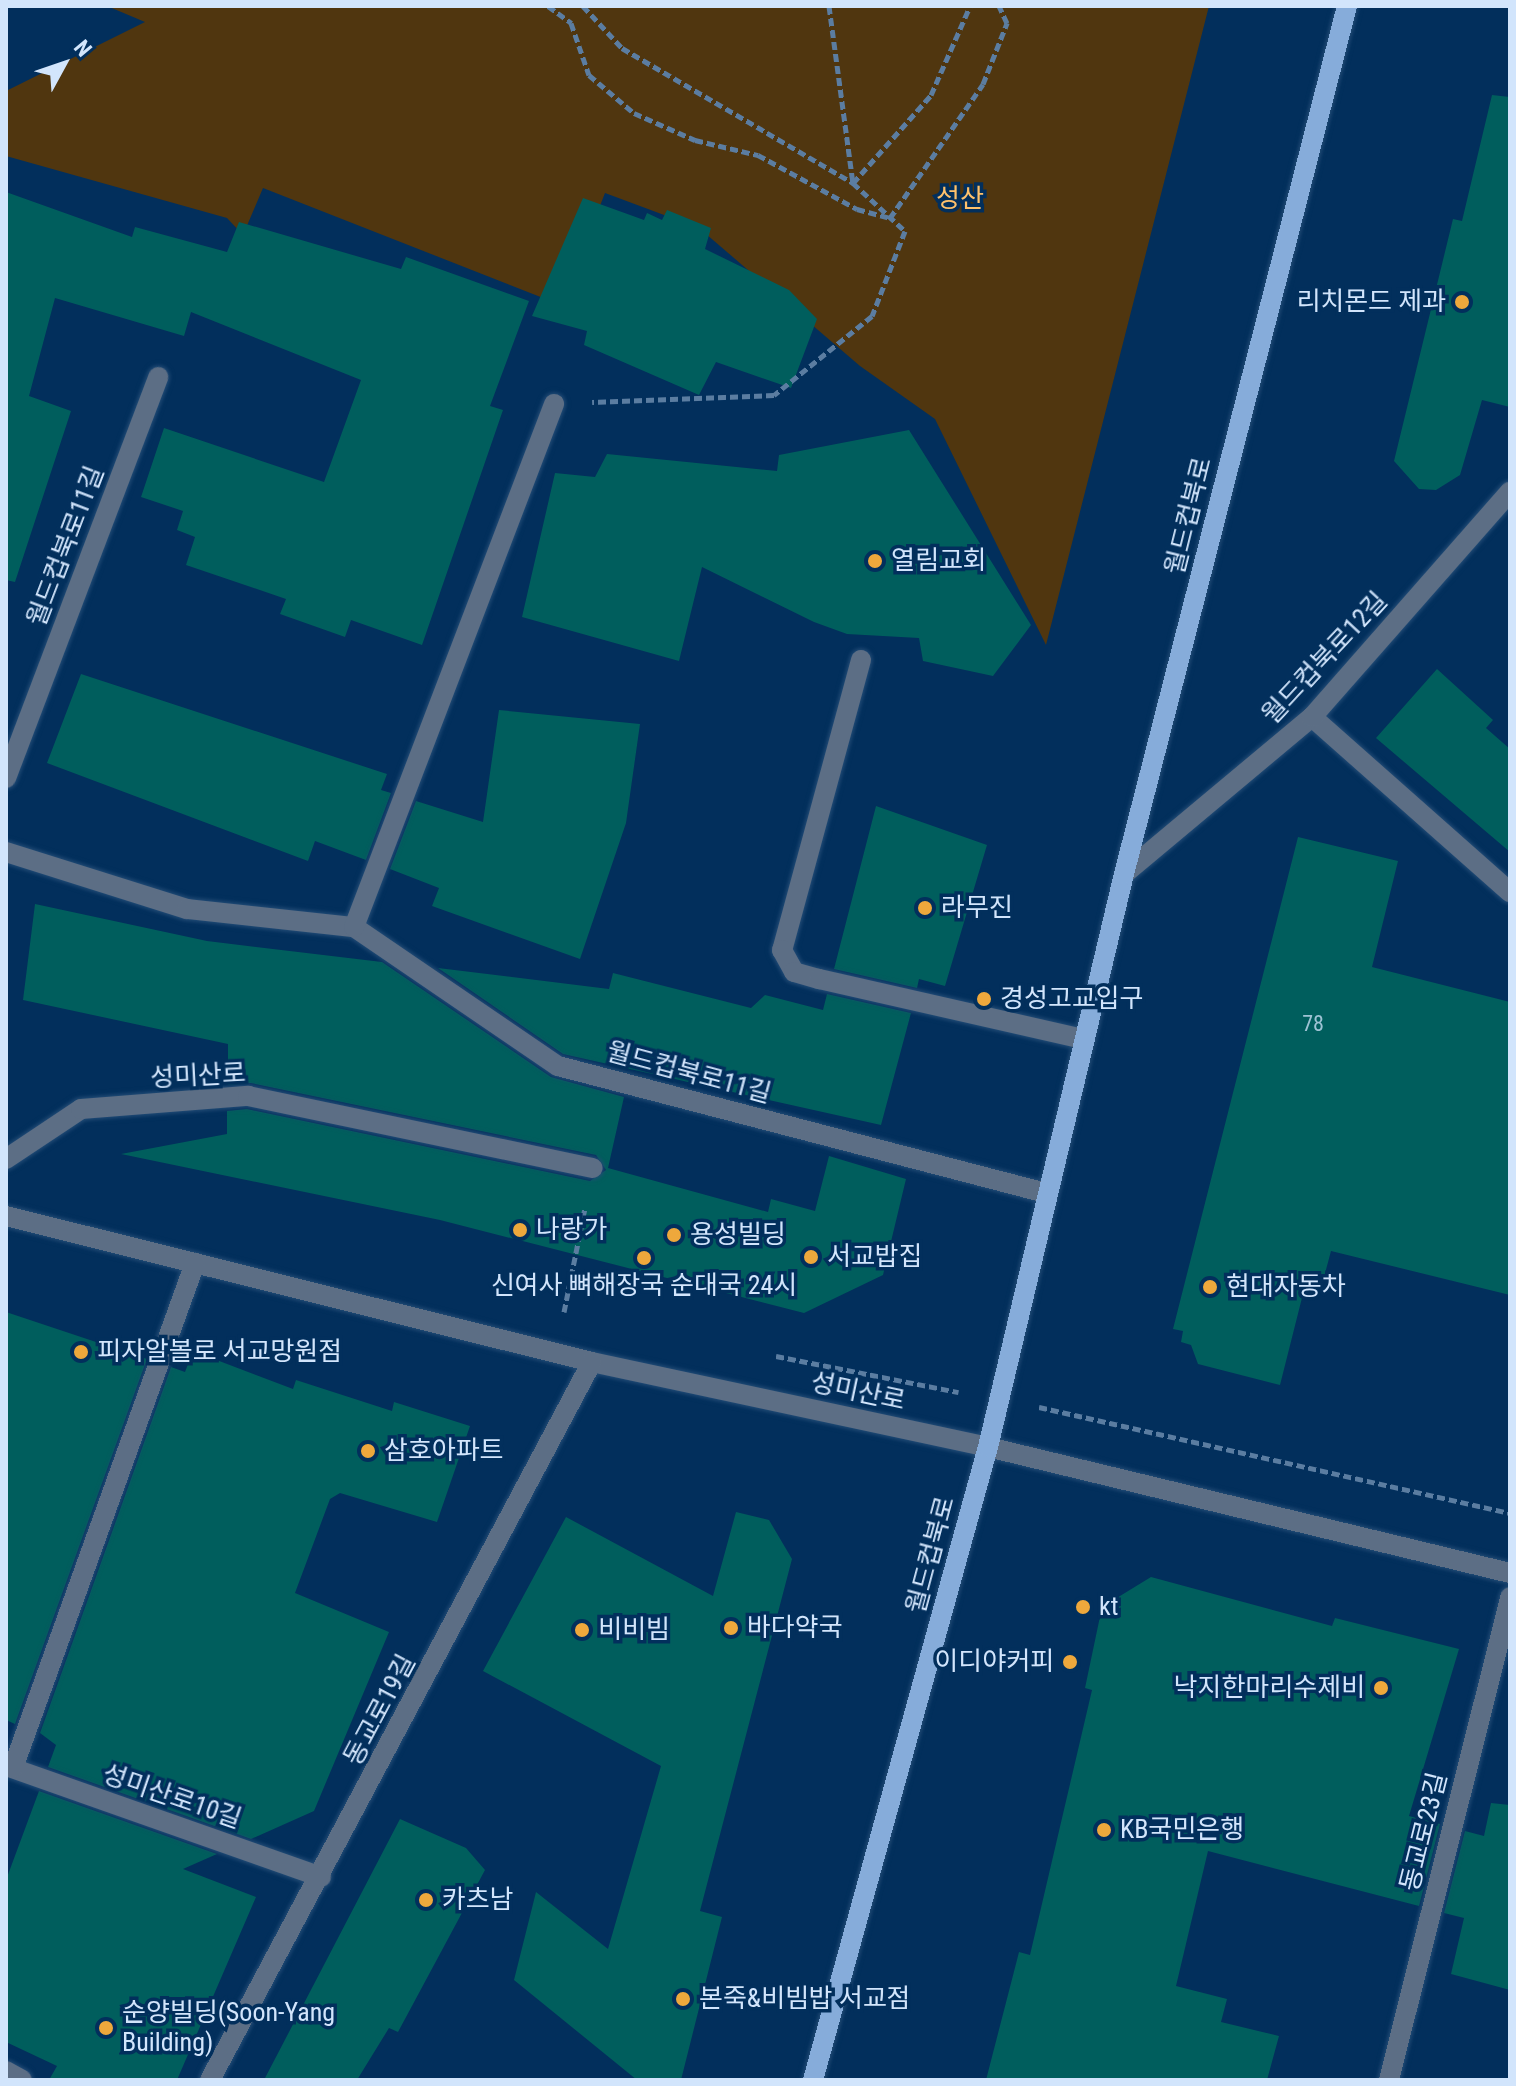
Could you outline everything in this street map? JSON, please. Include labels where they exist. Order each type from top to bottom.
[{"type":"main road","name":"월드컵북로","points":[[813,2080],[988,1447],[1124,874],[1347,6]]},
{"type":"street","name":"월드컵북로11길","points":[[6,778],[158,377]]},
{"type":"street","points":[[354,927],[554,404]]},
{"type":"street","name":"월드컵북로12길","points":[[1124,874],[1312,717],[1510,492]]},
{"type":"street","points":[[861,660],[782,950],[794,972],[1083,1039]]},
{"type":"street","points":[[1312,717],[1510,892]]},
{"type":"street","name":"월드컵북로11길","points":[[6,852],[187,909],[354,927],[558,1066],[1046,1193]]},
{"type":"street","name":"성미산로","points":[[6,1159],[81,1109],[248,1096],[593,1168]]},
{"type":"street","name":"성미산로","points":[[6,1216],[592,1362],[988,1447],[1510,1573]]},
{"type":"street","points":[[9,1767],[195,1263]]},
{"type":"street","name":"동교로19길","points":[[210,2080],[321,1877],[592,1362]]},
{"type":"street","name":"동교로23길","points":[[1389,2080],[1510,1597]]},
{"type":"street","name":"성미산로10길","points":[[9,1767],[321,1877]]},
{"type":"street","points":[[6,2071],[22,2080]]},
{"type":"path","points":[[548,6],[571,23],[589,75],[634,113],[695,140],[758,155],[857,209],[890,218]]},
{"type":"path","points":[[554,404],[774,395],[872,316],[905,231],[853,183],[622,48],[583,6]]},
{"type":"path","points":[[829,6],[853,183]]},
{"type":"path","points":[[853,183],[931,95],[970,6]]},
{"type":"path","points":[[890,218],[983,84],[1007,23],[999,6]]},
{"type":"path","points":[[555,1353],[593,1168]]},
{"type":"path","points":[[1165,1433],[1510,1513]]},
{"type":"green space","name":"성산","points":[[107,6],[1209,6],[1046,645],[935,419],[860,366],[699,228],[605,193],[561,305],[263,188],[243,235],[227,218],[6,156],[6,91],[145,22]]},
{"type":"building","points":[[1492,95],[1510,97],[1510,407],[1482,400],[1460,475],[1436,490],[1419,489],[1394,461],[1453,219],[1462,221]]},
{"type":"building","points":[[6,192],[132,237],[135,227],[227,252],[239,222],[401,269],[406,257],[529,301],[490,406],[503,410],[422,645],[351,620],[345,637],[280,614],[286,599],[186,565],[195,537],[177,530],[183,511],[141,497],[164,428],[324,482],[361,380],[191,312],[184,336],[55,298],[29,396],[71,411],[15,582],[6,580]]},
{"type":"building","points":[[583,198],[644,220],[647,213],[662,220],[667,210],[711,228],[705,249],[789,290],[817,319],[791,388],[716,362],[699,395],[584,345],[587,331],[532,316]]},
{"type":"building","points":[[909,430],[1031,625],[993,676],[923,661],[919,638],[847,634],[814,622],[702,567],[679,661],[522,617],[555,473],[595,477],[607,454],[777,471],[779,455]]},
{"type":"building","points":[[1437,669],[1493,720],[1486,728],[1510,749],[1510,852],[1376,738]]},
{"type":"building","points":[[81,674],[387,774],[381,790],[391,793],[366,860],[315,841],[308,861],[47,763]]},
{"type":"building","points":[[499,710],[640,724],[626,823],[580,959],[432,906],[439,888],[390,869],[416,801],[483,822]]},
{"type":"building","points":[[876,806],[987,845],[945,986],[919,979],[917,988],[834,969]]},
{"type":"building","points":[[1298,837],[1398,861],[1372,967],[1510,1002],[1510,1295],[1331,1251],[1323,1281],[1307,1278],[1280,1385],[1198,1364],[1191,1345],[1181,1342],[1183,1331],[1173,1329]]},
{"type":"building","points":[[35,904],[207,941],[382,962],[551,1077],[624,1097],[608,1168],[768,1212],[771,1199],[815,1211],[829,1156],[906,1179],[883,1275],[804,1313],[440,1220],[121,1154],[227,1134],[227,1111],[247,1109],[590,1181],[606,1170],[596,1155],[251,1083],[228,1085],[228,1044],[23,1000]]},
{"type":"building","points":[[438,968],[609,989],[613,973],[751,1008],[765,995],[823,1010],[827,994],[911,1013],[881,1125],[563,1054]]},
{"type":"building","points":[[6,1312],[147,1359],[15,1724],[6,1720]]},
{"type":"building","points":[[193,1351],[293,1389],[296,1380],[392,1411],[394,1402],[470,1426],[437,1522],[340,1493],[330,1499],[295,1593],[389,1632],[314,1811],[251,1839],[48,1767],[56,1745],[40,1733],[171,1367],[185,1372]]},
{"type":"building","points":[[736,1512],[769,1520],[792,1559],[700,1911],[722,1917],[681,2080],[637,2080],[514,1980],[536,1892],[608,1949],[661,1766],[483,1671],[566,1517],[713,1596]]},
{"type":"building","points":[[1151,1577],[1332,1626],[1335,1618],[1459,1649],[1409,1816],[1440,1824],[1419,1906],[1208,1851],[1176,1986],[1227,1999],[1221,2022],[1279,2036],[1267,2080],[986,2080],[1019,1952],[1030,1955],[1092,1690],[1085,1688],[1102,1607]]},
{"type":"building","points":[[39,1791],[217,1854],[183,1869],[256,1897],[177,2080],[49,2080],[57,2066],[6,2042],[6,1880]]},
{"type":"building","points":[[1491,1803],[1510,1805],[1510,1990],[1451,1974],[1464,1918],[1444,1913],[1465,1831],[1484,1836]]},
{"type":"building","points":[[400,1819],[466,1848],[485,1870],[398,2032],[389,2028],[357,2080],[264,2080]]},
{"type":"place","name":"리치몬드 제과","points":[[1462,302]]},
{"type":"place","name":"열림교회","points":[[875,561]]},
{"type":"place","name":"라무진","points":[[925,908]]},
{"type":"place","name":"경성고교입구","points":[[984,999]]},
{"type":"place","name":"나랑가","points":[[520,1230]]},
{"type":"place","name":"용성빌딩","points":[[674,1235]]},
{"type":"place","name":"서교밥집","points":[[811,1257]]},
{"type":"place","name":"신여사 뼈해장국 순대국 24시","points":[[644,1258]]},
{"type":"place","name":"현대자동차","points":[[1210,1287]]},
{"type":"place","name":"피자알볼로 서교망원점","points":[[81,1352]]},
{"type":"place","name":"삼호아파트","points":[[368,1451]]},
{"type":"place","name":"kt","points":[[1083,1607]]},
{"type":"place","name":"바다약국","points":[[731,1628]]},
{"type":"place","name":"비비빔","points":[[582,1630]]},
{"type":"place","name":"이디야커피","points":[[1070,1662]]},
{"type":"place","name":"낙지한마리수제비","points":[[1381,1688]]},
{"type":"place","name":"KB국민은행","points":[[1104,1830]]},
{"type":"place","name":"카츠남","points":[[426,1900]]},
{"type":"place","name":"본죽&비빔밥 서교점","points":[[683,1999]]},
{"type":"place","name":"순양빌딩(Soon-Yang Building)","points":[[106,2028]]}]
